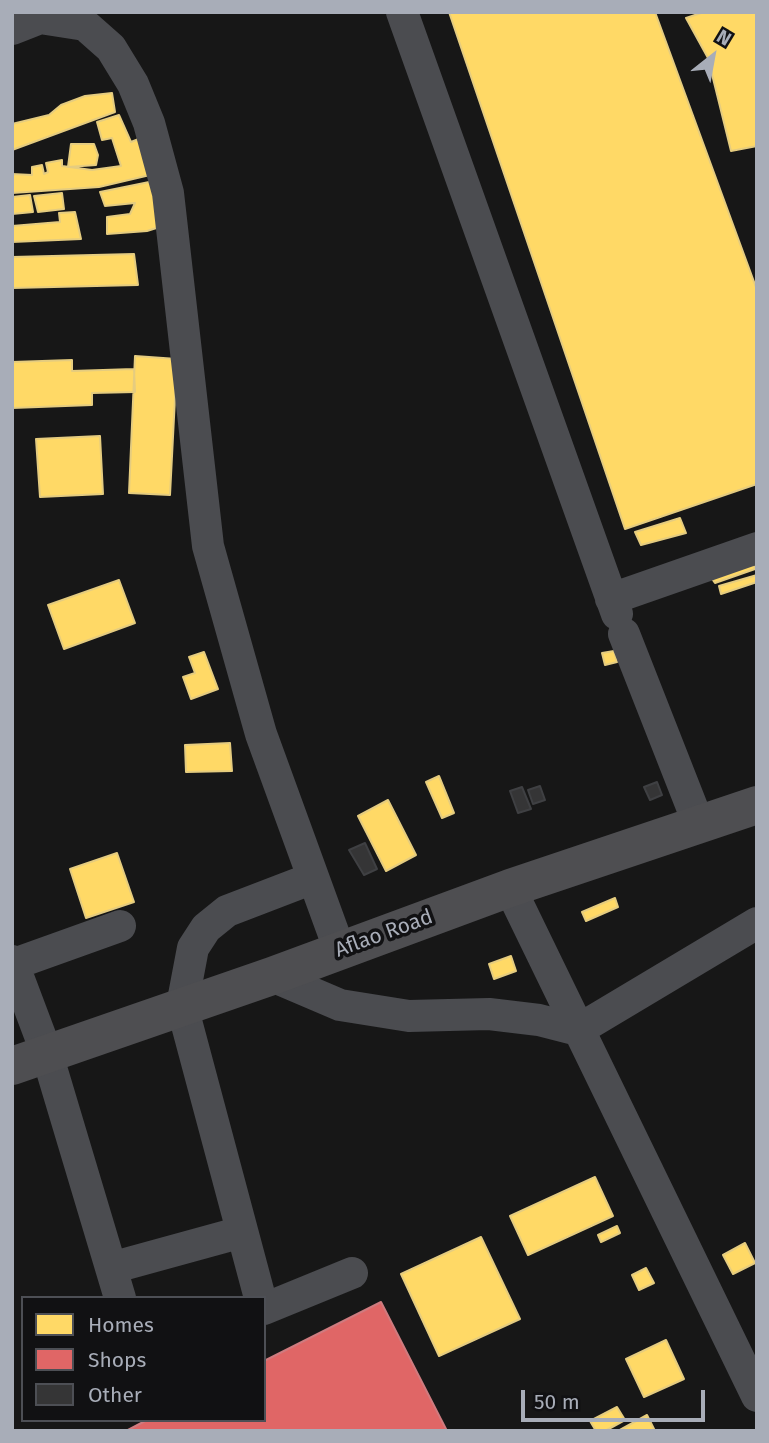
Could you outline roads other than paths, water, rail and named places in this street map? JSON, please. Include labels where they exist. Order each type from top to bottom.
[{"type":"highway","name":"Aflao Road","points":[[29,1060],[272,976],[510,888],[757,805]]},
{"type":"lane","points":[[402,12],[617,616],[699,825]]},
{"type":"lane","points":[[12,29],[40,18],[85,25],[111,48],[134,84],[149,123],[168,193],[208,546],[261,734],[340,951]]},
{"type":"lane","points":[[617,616],[757,548]]},
{"type":"lane","points":[[259,1296],[182,1006],[194,948],[206,928],[227,911],[313,878]]},
{"type":"lane","points":[[510,888],[757,1396]]},
{"type":"lane","points":[[272,976],[340,1005],[409,1016],[489,1014],[538,1020],[578,1030],[757,923]]},
{"type":"lane","points":[[119,1296],[111,1268],[29,1060],[13,962],[120,926]]},
{"type":"lane","points":[[111,1268],[242,1232]]},
{"type":"lane","points":[[266,1308],[352,1273]]}]
